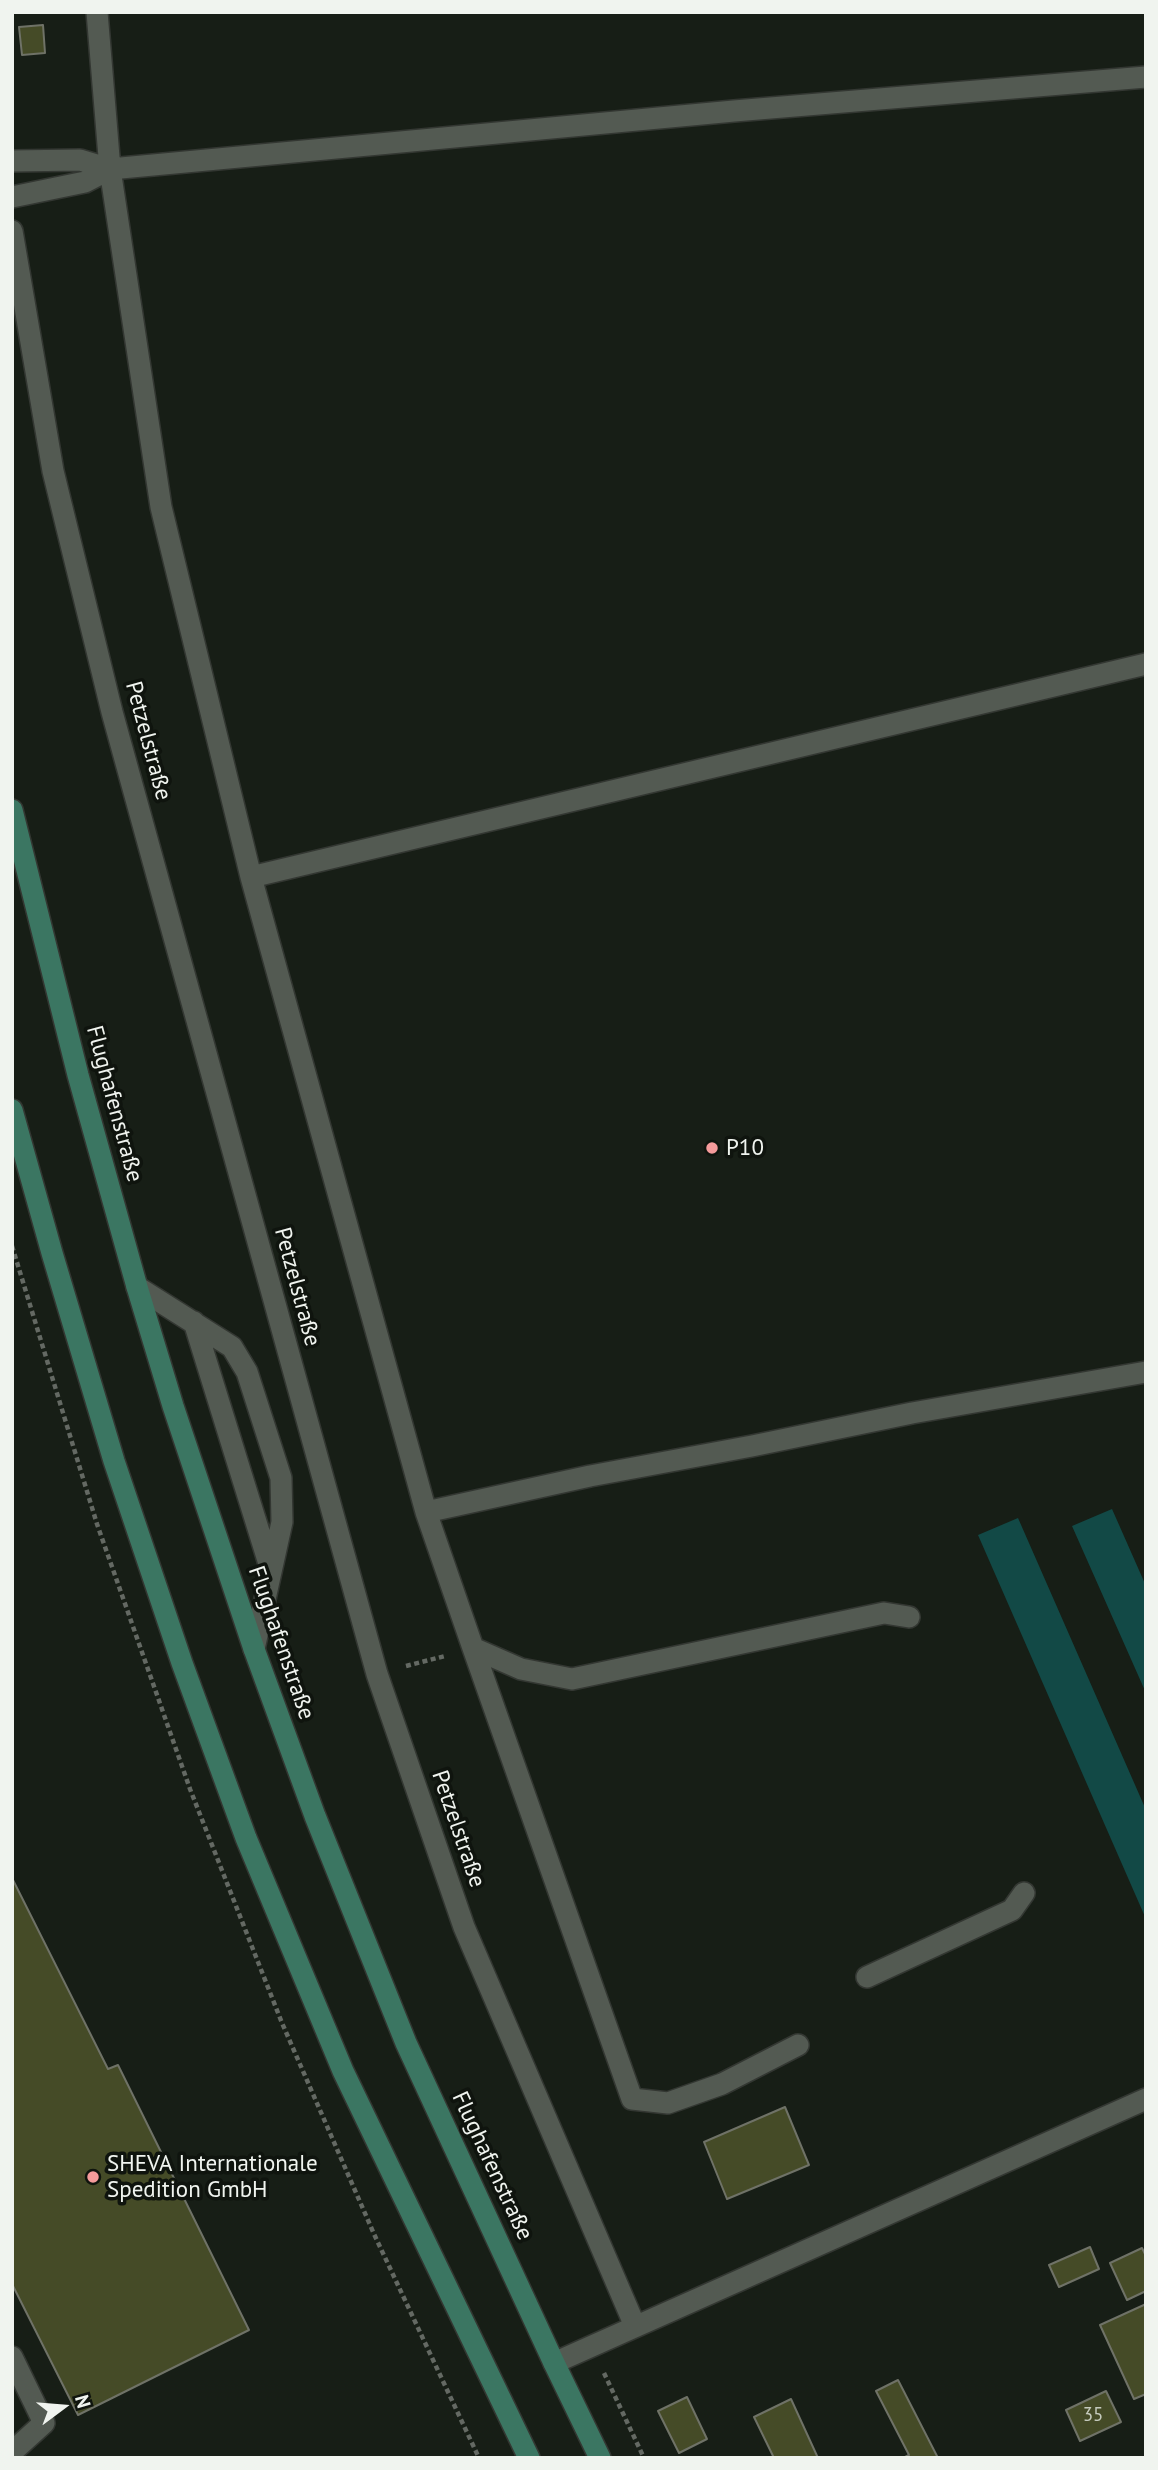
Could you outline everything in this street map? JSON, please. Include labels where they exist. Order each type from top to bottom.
[{"type":"main road","name":"Flughafenstraße","points":[[12,810],[78,1075],[137,1286],[173,1406],[254,1648],[315,1816],[406,2043],[600,2458]]},
{"type":"main road","points":[[12,1110],[114,1461],[182,1663],[246,1838],[343,2071],[529,2458]]},
{"type":"lane","points":[[97,12],[110,169],[162,507],[251,877],[426,1511],[473,1648],[632,2099],[668,2103],[722,2084],[798,2045]]},
{"type":"lane","points":[[12,161],[65,158],[110,169],[734,111],[1146,77]]},
{"type":"lane","points":[[12,197],[85,182],[110,169]]},
{"type":"lane","name":"Petzelstraße","points":[[12,231],[53,471],[112,712],[377,1674],[464,1927],[635,2326]]},
{"type":"lane","points":[[251,877],[1146,664]]},
{"type":"lane","points":[[137,1286],[232,1347],[247,1372],[281,1478],[282,1522],[254,1648]]},
{"type":"lane","points":[[194,1322],[271,1569]]},
{"type":"lane","points":[[426,1511],[912,1413],[1146,1372]]},
{"type":"lane","points":[[473,1648],[521,1669],[572,1679],[884,1613],[909,1617]]},
{"type":"lane","points":[[867,1977],[1012,1910],[1024,1893]]},
{"type":"lane","points":[[554,2363],[1146,2099]]},
{"type":"lane","points":[[12,2357],[44,2423],[12,2452]]},
{"type":"path","points":[[377,1674],[473,1648]]},
{"type":"path","points":[[590,2346],[644,2458]]},
{"type":"water","points":[[1112,1509],[1146,1586],[1146,1693],[1072,1526]]},
{"type":"water","points":[[1018,1518],[1146,1810],[1146,1919],[978,1535]]},
{"type":"building","points":[[43,25],[45,53],[22,55],[19,27]]},
{"type":"building","name":"SHEVA Internationale Spedition GmbH","points":[[12,1878],[108,2069],[118,2065],[249,2330],[78,2415],[12,2284]]},
{"type":"building","points":[[785,2107],[809,2165],[727,2199],[704,2142]]},
{"type":"building","points":[[1090,2247],[1099,2269],[1059,2287],[1049,2265]]},
{"type":"building","points":[[1142,2248],[1146,2256],[1146,2291],[1127,2300],[1110,2263]]},
{"type":"building","points":[[1146,2304],[1146,2394],[1134,2399],[1100,2325]]},
{"type":"building","points":[[898,2380],[938,2458],[903,2458],[909,2455],[876,2391]]},
{"type":"building","points":[[1106,2391],[1121,2422],[1080,2441],[1066,2410]]},
{"type":"building","points":[[687,2397],[707,2439],[679,2453],[658,2411]]},
{"type":"building","points":[[791,2399],[818,2458],[774,2458],[754,2417]]},
{"type":"place","name":"P10","points":[[712,1148]]},
{"type":"place","name":"SHEVA Internationale Spedition GmbH","points":[[93,2177]]}]
